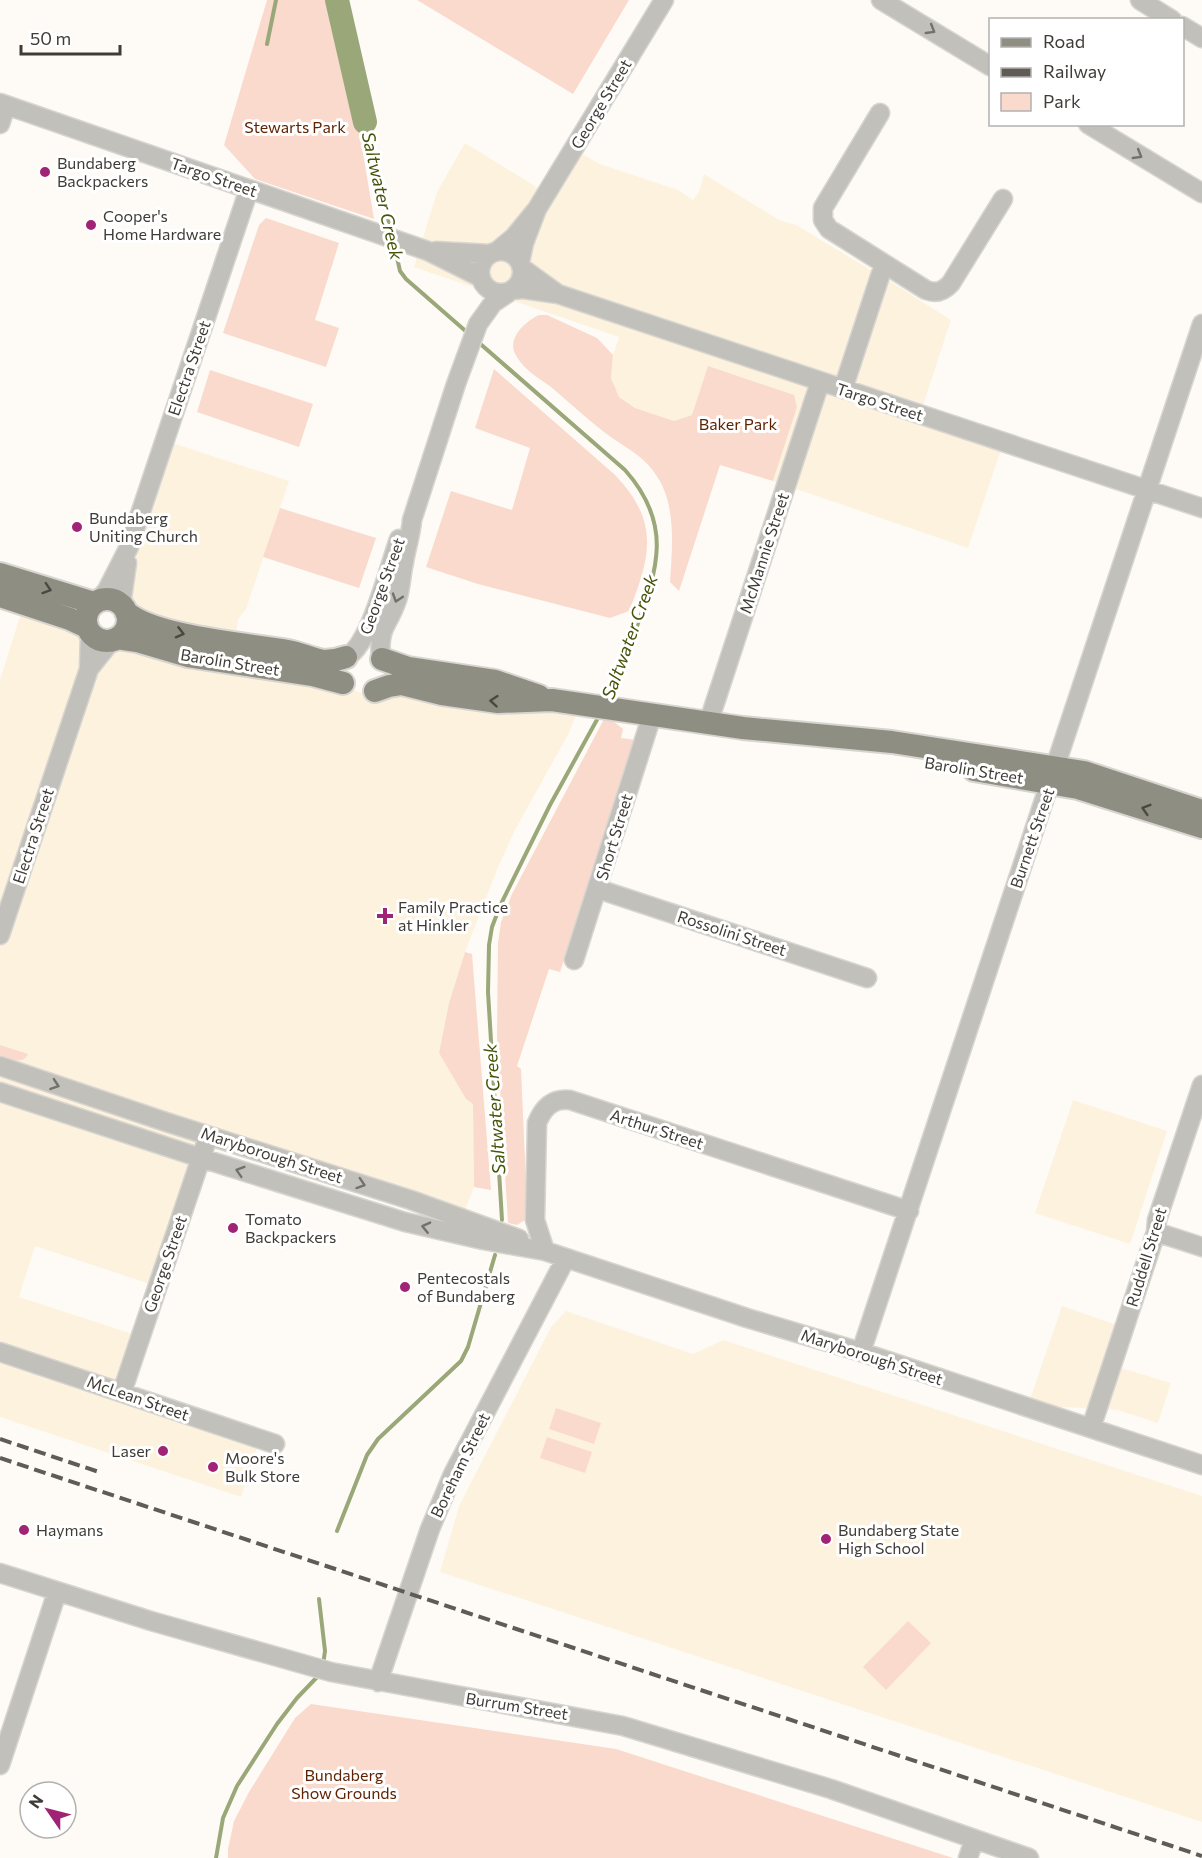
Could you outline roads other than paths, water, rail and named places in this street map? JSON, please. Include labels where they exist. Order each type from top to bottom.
[{"type":"main road","points":[[0,574],[96,601],[114,600],[125,610],[127,626],[114,639],[100,640],[70,620],[0,596]]},
{"type":"main road","points":[[88,630],[86,614],[96,601]]},
{"type":"main road","name":"Barolin Street","points":[[125,610],[148,624],[183,634],[293,651],[320,660],[337,661],[349,655]]},
{"type":"main road","name":"Barolin Street","points":[[114,639],[137,641],[188,656],[313,675],[343,683]]},
{"type":"main road","points":[[358,650],[371,651],[381,659],[385,666],[384,680],[375,691],[359,695],[343,683],[341,670],[349,655],[358,650]]},
{"type":"main road","name":"Barolin Street","points":[[381,659],[408,668],[495,681],[552,700]]},
{"type":"main road","name":"Barolin Street","points":[[375,691],[402,684],[442,694],[498,702],[552,700],[743,728],[889,757],[1054,774],[1084,772],[1202,811]]},
{"type":"main road","name":"Barolin Street","points":[[1054,774],[1078,788],[1202,827]]},
{"type":"street","name":"George Street","points":[[493,253],[514,237],[537,209],[664,0]]},
{"type":"street","points":[[881,0],[989,65]]},
{"type":"street","points":[[1140,0],[1169,18]]},
{"type":"street","points":[[1184,27],[1202,38]]},
{"type":"street","points":[[0,124],[3,104]]},
{"type":"street","name":"Targo Street","points":[[3,104],[425,250],[481,280]]},
{"type":"street","points":[[880,113],[826,201],[822,214],[829,229],[926,290],[942,291],[951,283],[1003,199]]},
{"type":"street","points":[[1091,126],[1202,193]]},
{"type":"street","name":"Electra Street","points":[[96,601],[107,590],[129,547],[249,189]]},
{"type":"street","name":"George Street","points":[[521,265],[524,243],[537,209]]},
{"type":"street","name":"Targo Street","points":[[425,250],[493,253]]},
{"type":"street","points":[[493,253],[510,253],[521,265],[520,281],[510,292],[502,294],[490,291],[481,280],[482,264],[493,253]]},
{"type":"street","points":[[843,389],[884,264]]},
{"type":"street","name":"Targo Street","points":[[521,265],[558,294]]},
{"type":"street","name":"George Street","points":[[381,659],[379,640],[399,594],[412,520],[478,324],[483,298],[481,280]]},
{"type":"street","name":"Targo Street","points":[[510,292],[523,289],[558,294],[1202,508]]},
{"type":"street","name":"George Street","points":[[478,324],[494,303],[510,292]]},
{"type":"street","name":"Burnett Street","points":[[861,1352],[1202,324]]},
{"type":"street","name":"McMannie Street","points":[[708,724],[820,382]]},
{"type":"street","name":"George Street","points":[[349,655],[362,640],[376,608],[400,534],[412,520]]},
{"type":"street","name":"Electra Street","points":[[125,610],[122,598],[129,547]]},
{"type":"street","name":"Electra Street","points":[[0,935],[89,669],[88,630]]},
{"type":"street","name":"Electra Street","points":[[89,669],[114,639]]},
{"type":"street","name":"Short Street","points":[[574,960],[598,889],[641,713]]},
{"type":"street","name":"Rossolini Street","points":[[598,889],[867,978]]},
{"type":"street","name":"Maryborough Street","points":[[0,1066],[411,1200],[509,1234],[543,1251]]},
{"type":"street","name":"Ruddell Street","points":[[1091,1428],[1202,1085]]},
{"type":"street","name":"Maryborough Street","points":[[0,1092],[405,1222],[543,1251],[566,1258],[861,1352],[1202,1465]]},
{"type":"street","name":"Arthur Street","points":[[543,1251],[535,1220],[537,1124],[544,1110],[555,1101],[562,1099],[909,1211]]},
{"type":"street","name":"George Street","points":[[122,1392],[209,1135]]},
{"type":"street","points":[[1156,1232],[1202,1247]]},
{"type":"street","name":"Boreham Street","points":[[378,1682],[441,1501],[566,1258]]},
{"type":"street","name":"McLean Street","points":[[0,1352],[275,1444]]},
{"type":"street","name":"Burrum Street","points":[[0,1573],[151,1622],[331,1672],[623,1725],[831,1788],[1029,1858]]},
{"type":"street","points":[[0,1765],[57,1592]]},
{"type":"street","points":[[968,1858],[974,1840]]},
{"type":"waterway","points":[[267,44],[276,0]]},
{"type":"waterway","name":"Saltwater Creek","points":[[337,0],[365,122]]},
{"type":"waterway","name":"Saltwater Creek","points":[[365,122],[391,231]]},
{"type":"waterway","name":"Saltwater Creek","points":[[394,244],[400,271],[406,279],[469,334]]},
{"type":"waterway","name":"Saltwater Creek","points":[[477,341],[625,470],[640,490],[650,509],[657,547],[655,566],[644,607],[616,684],[607,702]]},
{"type":"waterway","name":"Saltwater Creek","points":[[502,1220],[488,992],[489,945],[492,927],[550,805],[599,716]]},
{"type":"waterway","name":"Saltwater Creek","points":[[337,1531],[367,1455],[378,1439],[461,1361],[468,1347],[495,1255]]},
{"type":"waterway","name":"Saltwater Creek","points":[[319,1599],[325,1651],[323,1665]]},
{"type":"waterway","name":"Saltwater Creek","points":[[216,1858],[223,1818],[237,1786],[277,1724],[320,1674]]},
{"type":"railway","points":[[0,1439],[99,1472]]},
{"type":"railway","points":[[0,1458],[1202,1856]]},
{"type":"place","name":"Bundaberg Backpackers","points":[[45,172]]},
{"type":"place","name":"Cooper's Home Hardware","points":[[91,225]]},
{"type":"place","name":"Bundaberg Uniting Church","points":[[77,527]]},
{"type":"place","name":"Family Practice at Hinkler","points":[[385,916]]},
{"type":"place","name":"Tomato Backpackers","points":[[233,1228]]},
{"type":"place","name":"Pentecostals of Bundaberg","points":[[405,1287]]},
{"type":"place","name":"Laser","points":[[163,1451]]},
{"type":"place","name":"Moore's Bulk Store","points":[[213,1467]]},
{"type":"place","name":"Haymans","points":[[24,1530]]},
{"type":"place","name":"Bundaberg State High School","points":[[826,1539]]},
{"type":"park label","name":"Stewarts Park","points":[[295,127]]},
{"type":"park label","name":"Baker Park","points":[[738,424]]},
{"type":"park label","name":"Bundaberg Show Grounds","points":[[344,1784]]}]
